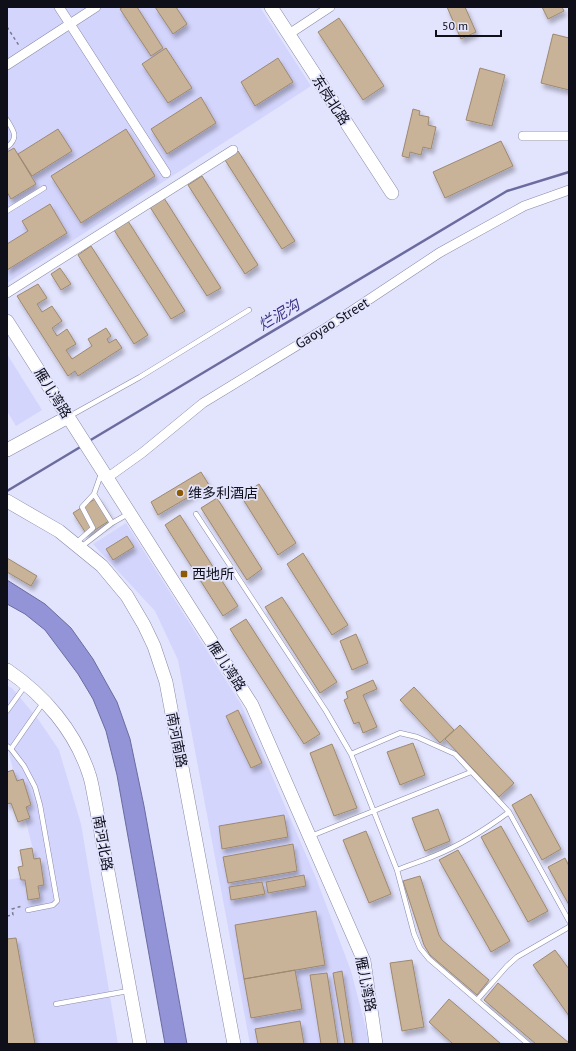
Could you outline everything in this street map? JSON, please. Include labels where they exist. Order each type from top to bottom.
[{"type":"street","points":[[59,7],[166,173]]},
{"type":"street","points":[[7,65],[96,7]]},
{"type":"street","name":"东岗北路","points":[[271,7],[392,193]]},
{"type":"street","points":[[289,34],[330,7]]},
{"type":"street","points":[[523,136],[569,136]]},
{"type":"street","points":[[7,294],[233,150]]},
{"type":"street","name":"Gaoyao Street","points":[[104,474],[148,449],[204,403],[329,326],[440,253],[524,206],[569,190]]},
{"type":"street","name":"雁儿湾路","points":[[7,321],[252,705],[364,961],[376,1044]]},
{"type":"street","points":[[7,450],[70,420]]},
{"type":"street","name":"南河南路","points":[[13,504],[59,530],[102,566],[127,596],[154,646],[166,682],[234,1044]]},
{"type":"street","name":"南河北路","points":[[7,670],[26,684],[44,701],[69,731],[78,747],[89,774],[140,1044]]},
{"type":"lane","points":[[7,120],[15,132],[13,142],[7,148]]},
{"type":"lane","points":[[7,211],[44,188]]},
{"type":"lane","points":[[70,420],[249,310]]},
{"type":"lane","points":[[77,546],[94,528],[82,507],[94,494],[104,474]]},
{"type":"lane","points":[[94,494],[112,523]]},
{"type":"lane","points":[[77,546],[129,513]]},
{"type":"lane","points":[[196,514],[352,754],[397,870],[414,934],[420,948],[429,959],[528,1044]]},
{"type":"lane","points":[[7,711],[26,684]]},
{"type":"lane","points":[[28,910],[53,905],[57,901],[40,805],[35,787],[24,766],[9,748],[44,701]]},
{"type":"lane","points":[[352,754],[400,733],[417,737],[455,754],[509,812],[569,921]]},
{"type":"lane","points":[[310,837],[471,772]]},
{"type":"lane","points":[[397,870],[435,856],[471,838],[509,812]]},
{"type":"lane","points":[[477,1000],[517,956],[569,927]]},
{"type":"lane","points":[[56,1004],[130,990]]},
{"type":"path","points":[[7,27],[24,54]]},
{"type":"path","points":[[7,916],[13,915]]},
{"type":"shaded area","points":[[7,7],[260,7],[311,86],[7,283]]},
{"type":"shaded area","points":[[7,354],[42,410],[16,426],[7,411]]},
{"type":"shaded area","points":[[126,523],[241,704],[316,878],[351,971],[370,1044],[250,1044],[178,660],[155,611],[93,544]]},
{"type":"shaded area","points":[[7,686],[12,688],[38,719],[59,750],[81,824],[118,1044],[7,1044],[7,880],[39,874],[7,745]]},
{"type":"water","points":[[7,580],[45,604],[71,628],[93,659],[117,702],[130,739],[144,806],[187,1044],[165,1044],[117,775],[106,731],[93,699],[78,674],[45,630],[25,614],[7,604]]},
{"type":"building","points":[[123,7],[137,7],[163,48],[151,56],[120,9]]},
{"type":"building","points":[[155,7],[176,7],[187,24],[173,34]]},
{"type":"building","points":[[447,7],[465,7],[476,32],[461,39]]},
{"type":"building","points":[[542,7],[562,7],[564,11],[548,19]]},
{"type":"building","points":[[339,18],[384,86],[363,100],[318,32]]},
{"type":"building","points":[[553,34],[569,38],[569,90],[541,83]]},
{"type":"building","points":[[166,48],[192,88],[168,103],[142,64]]},
{"type":"building","points":[[278,58],[293,82],[255,106],[241,82]]},
{"type":"building","points":[[480,68],[505,75],[492,126],[466,120]]},
{"type":"building","points":[[201,97],[216,123],[167,154],[151,129]]},
{"type":"building","points":[[413,109],[420,111],[419,115],[429,117],[428,125],[436,127],[431,149],[423,147],[421,155],[410,152],[409,158],[402,156]]},
{"type":"building","points":[[58,129],[72,151],[32,176],[18,154]]},
{"type":"building","points":[[126,129],[155,176],[81,223],[51,176]]},
{"type":"building","points":[[501,141],[513,166],[445,198],[433,172]]},
{"type":"building","points":[[14,148],[36,184],[11,199],[7,192],[7,152]]},
{"type":"building","points":[[238,151],[295,241],[282,249],[225,160]]},
{"type":"building","points":[[202,176],[258,265],[245,274],[188,185]]},
{"type":"building","points":[[164,198],[221,288],[207,296],[150,207]]},
{"type":"building","points":[[50,204],[67,233],[7,270],[7,244],[28,231],[22,221]]},
{"type":"building","points":[[128,221],[185,311],[171,319],[114,230]]},
{"type":"building","points":[[91,246],[148,335],[134,344],[78,255]]},
{"type":"building","points":[[60,268],[71,284],[61,290],[51,274]]},
{"type":"building","points":[[38,284],[47,298],[37,304],[42,312],[52,306],[62,321],[52,328],[57,336],[67,329],[76,344],[66,350],[72,359],[92,346],[88,339],[106,328],[111,336],[107,339],[109,343],[116,339],[122,348],[78,376],[75,371],[68,376],[17,296]]},
{"type":"building","name":"维多利酒店","points":[[201,472],[209,485],[158,515],[151,502]]},
{"type":"building","points":[[259,484],[296,543],[278,555],[241,496]]},
{"type":"building","points":[[98,497],[112,519],[87,535],[73,513]]},
{"type":"building","points":[[217,498],[262,569],[247,580],[201,508]]},
{"type":"building","points":[[180,515],[238,606],[223,616],[165,525]]},
{"type":"building","points":[[127,536],[134,547],[113,560],[106,549]]},
{"type":"building","points":[[303,553],[348,625],[332,635],[287,564]]},
{"type":"building","points":[[7,558],[37,576],[31,586],[7,572]]},
{"type":"building","points":[[282,597],[337,682],[320,693],[265,607]]},
{"type":"building","points":[[246,619],[320,734],[304,744],[230,629]]},
{"type":"building","points":[[356,634],[368,663],[352,670],[340,641]]},
{"type":"building","points":[[373,680],[377,689],[363,695],[377,727],[363,733],[359,722],[354,724],[344,700],[348,698],[346,692]]},
{"type":"building","points":[[414,687],[454,730],[440,743],[400,700]]},
{"type":"building","points":[[238,710],[262,763],[251,768],[226,716]]},
{"type":"building","points":[[460,725],[514,783],[499,797],[445,739]]},
{"type":"building","points":[[413,743],[425,775],[400,785],[387,752]]},
{"type":"building","points":[[332,744],[357,808],[334,816],[310,753]]},
{"type":"building","points":[[13,770],[17,781],[23,779],[31,805],[26,807],[30,818],[18,822],[11,803],[7,804],[7,772]]},
{"type":"building","points":[[531,794],[561,849],[542,860],[512,805]]},
{"type":"building","points":[[438,809],[450,841],[425,851],[412,818]]},
{"type":"building","points":[[284,815],[288,837],[222,849],[219,826]]},
{"type":"building","points":[[501,826],[548,911],[528,922],[481,837]]},
{"type":"building","points":[[366,831],[391,894],[369,903],[343,840]]},
{"type":"building","points":[[293,844],[297,871],[228,883],[223,857]]},
{"type":"building","points":[[32,848],[34,859],[40,858],[44,885],[38,886],[40,898],[28,900],[25,880],[21,880],[18,867],[23,866],[20,850]]},
{"type":"building","points":[[458,850],[510,941],[491,952],[439,860]]},
{"type":"building","points":[[565,858],[569,866],[569,905],[548,867]]},
{"type":"building","points":[[304,875],[306,886],[268,893],[266,882]]},
{"type":"building","points":[[420,876],[439,935],[442,940],[489,980],[477,995],[430,955],[424,945],[403,881]]},
{"type":"building","points":[[262,882],[265,894],[231,900],[229,887]]},
{"type":"building","points":[[316,911],[325,965],[244,979],[235,925]]},
{"type":"building","points":[[16,938],[35,1044],[7,1044],[7,939]]},
{"type":"building","points":[[555,950],[569,969],[569,1016],[533,965]]},
{"type":"building","points":[[412,960],[424,1027],[402,1031],[390,963]]},
{"type":"building","points":[[295,970],[302,1009],[251,1018],[244,979]]},
{"type":"building","points":[[342,971],[353,1044],[345,1044],[333,973]]},
{"type":"building","points":[[327,973],[338,1044],[321,1044],[310,975]]},
{"type":"building","points":[[498,983],[569,1044],[536,1044],[484,1000]]},
{"type":"building","points":[[449,999],[501,1044],[453,1044],[429,1022]]},
{"type":"building","points":[[300,1021],[304,1044],[258,1044],[255,1029]]},
{"type":"waterway","name":"烂泥沟","points":[[89,441],[507,191],[569,172]]},
{"type":"waterway","name":"烂泥沟","points":[[7,491],[82,446]]},
{"type":"place","name":"维多利酒店","points":[[180,493]]},
{"type":"place","name":"西地所","points":[[184,574]]}]
